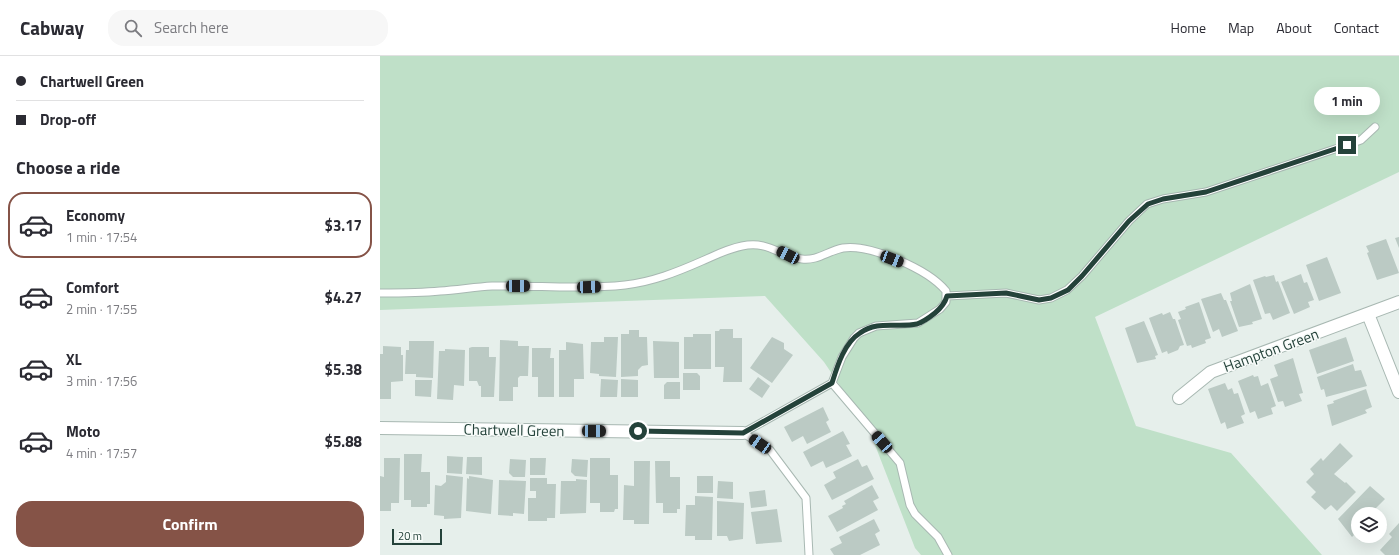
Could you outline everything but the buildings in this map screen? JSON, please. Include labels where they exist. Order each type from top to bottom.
[{"type":"street","name":"Hampton Green","points":[[1179,398],[1211,372],[1399,302]]},
{"type":"street","points":[[1368,314],[1399,392]]},
{"type":"street","name":"Chartwell Green","points":[[380,428],[743,433]]},
{"type":"lane","points":[[947,296],[1006,293],[1039,300],[1051,298],[1068,290],[1082,276],[1129,221],[1148,204],[1163,199],[1206,192],[1347,145],[1361,140],[1375,126]]},
{"type":"lane","points":[[380,294],[439,291],[490,286],[625,285],[653,281],[726,250],[753,244],[778,250],[796,258],[811,260],[832,251],[844,248],[862,248],[919,268],[938,282],[946,291],[946,302],[940,309],[918,323],[883,325],[866,329],[859,333],[842,357],[832,383],[743,433],[770,450],[806,498],[809,555]]},
{"type":"lane","points":[[832,383],[900,463],[910,505],[915,514],[938,537],[948,555]]},
{"type":"green space","points":[[380,56],[1399,56],[1399,172],[1095,317],[1136,426],[1231,453],[1322,555],[921,555],[915,548],[868,427],[824,362],[765,296],[380,310]]},
{"type":"route","points":[[638,431],[743,433],[832,383],[837,368],[848,347],[854,338],[866,329],[890,324],[907,325],[918,323],[932,316],[940,309],[946,302],[947,296],[956,294],[1006,293],[1039,300],[1059,295],[1068,290],[1082,276],[1140,208],[1163,199],[1206,192],[1347,145]]}]
